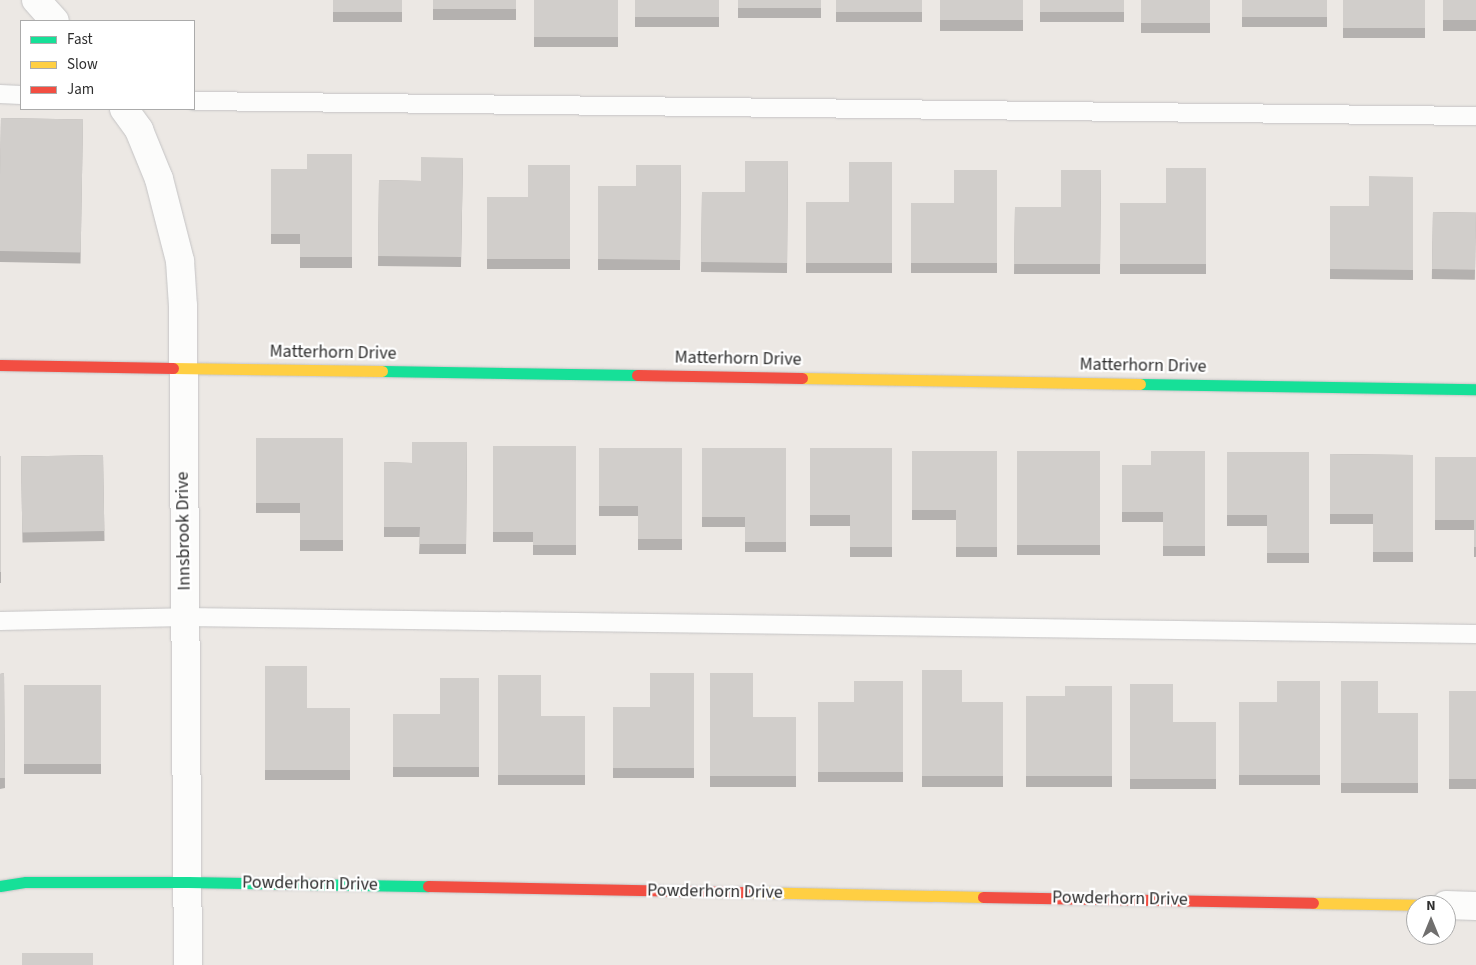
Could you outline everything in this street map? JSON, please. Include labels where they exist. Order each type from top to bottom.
[{"type":"street","points":[[36,0],[54,20]]},
{"type":"street","name":"Innsbrook Drive","points":[[125,110],[139,130],[159,179],[180,261],[183,306],[188,965]]},
{"type":"street","name":"Matterhorn Drive","points":[[0,365],[1476,389]]},
{"type":"street","name":"Powderhorn Drive","points":[[0,886],[26,882],[188,882],[1406,905]]},
{"type":"street","points":[[1456,905],[1476,906]]},
{"type":"lane","points":[[0,94],[20,95]]},
{"type":"lane","points":[[195,101],[1476,116]]},
{"type":"lane","points":[[0,621],[185,617],[1476,634]]},
{"type":"building","points":[[333,0],[402,0],[402,12],[333,12]]},
{"type":"building","points":[[433,0],[516,0],[516,9],[433,9]]},
{"type":"building","points":[[534,0],[618,0],[618,37],[534,37]]},
{"type":"building","points":[[635,0],[719,0],[719,17],[635,17]]},
{"type":"building","points":[[738,0],[821,0],[821,8],[738,8]]},
{"type":"building","points":[[836,0],[922,0],[922,12],[836,12]]},
{"type":"building","points":[[940,0],[1023,0],[1023,20],[940,20]]},
{"type":"building","points":[[1040,0],[1124,0],[1124,12],[1040,12]]},
{"type":"building","points":[[1141,0],[1210,0],[1210,23],[1141,23]]},
{"type":"building","points":[[1242,0],[1327,0],[1327,17],[1242,17]]},
{"type":"building","points":[[1343,0],[1425,0],[1425,28],[1343,28]]},
{"type":"building","points":[[1443,0],[1476,0],[1476,20],[1443,20]]},
{"type":"building","points":[[1,118],[83,119],[81,252],[0,251]]},
{"type":"building","points":[[307,154],[352,154],[352,257],[300,257],[300,234],[271,234],[271,169],[307,169]]},
{"type":"building","points":[[421,157],[463,158],[461,257],[378,256],[379,180],[421,181]]},
{"type":"building","points":[[745,161],[788,161],[787,263],[701,262],[702,192],[745,192]]},
{"type":"building","points":[[849,162],[892,162],[892,263],[806,263],[806,202],[849,202]]},
{"type":"building","points":[[528,165],[570,165],[570,259],[487,259],[487,197],[528,197]]},
{"type":"building","points":[[636,165],[681,165],[680,260],[598,259],[598,186],[636,186]]},
{"type":"building","points":[[1166,168],[1206,168],[1206,264],[1120,264],[1120,203],[1166,203]]},
{"type":"building","points":[[954,170],[997,170],[997,263],[911,263],[911,203],[954,203]]},
{"type":"building","points":[[1061,170],[1101,170],[1100,264],[1014,264],[1015,207],[1061,207]]},
{"type":"building","points":[[1369,176],[1413,177],[1413,270],[1330,269],[1330,206],[1369,206]]},
{"type":"building","points":[[1433,212],[1476,213],[1475,270],[1432,269]]},
{"type":"building","points":[[256,438],[343,438],[343,540],[300,540],[300,503],[256,503]]},
{"type":"building","points":[[412,442],[467,442],[466,544],[419,544],[420,527],[384,527],[384,462],[412,463]]},
{"type":"building","points":[[493,446],[576,446],[576,545],[533,545],[533,532],[493,532]]},
{"type":"building","points":[[599,448],[682,448],[682,539],[638,539],[638,506],[599,506]]},
{"type":"building","points":[[702,448],[786,448],[786,542],[745,542],[745,517],[702,517]]},
{"type":"building","points":[[810,448],[892,448],[892,547],[850,547],[850,515],[810,515]]},
{"type":"building","points":[[912,451],[997,451],[997,547],[956,547],[956,510],[912,510]]},
{"type":"building","points":[[1017,451],[1100,451],[1100,545],[1017,545]]},
{"type":"building","points":[[1151,451],[1205,451],[1205,546],[1163,546],[1163,512],[1122,512],[1122,465],[1151,465]]},
{"type":"building","points":[[1227,452],[1309,452],[1309,553],[1267,553],[1267,515],[1227,515]]},
{"type":"building","points":[[1330,454],[1413,455],[1413,552],[1373,552],[1373,514],[1330,514]]},
{"type":"building","points":[[103,455],[104,531],[22,532],[21,456]]},
{"type":"building","points":[[0,456],[1,456],[0,572]]},
{"type":"building","points":[[1435,457],[1476,457],[1476,547],[1474,547],[1474,520],[1435,520]]},
{"type":"building","points":[[265,666],[307,666],[307,708],[350,708],[350,770],[265,770]]},
{"type":"building","points":[[922,670],[962,670],[962,702],[1003,702],[1003,776],[922,776]]},
{"type":"building","points":[[4,673],[5,778],[0,778],[0,674]]},
{"type":"building","points":[[650,673],[694,673],[694,768],[613,768],[613,707],[650,707]]},
{"type":"building","points":[[710,673],[753,673],[753,717],[796,717],[796,776],[710,776]]},
{"type":"building","points":[[498,675],[541,675],[541,716],[585,716],[585,775],[498,775]]},
{"type":"building","points":[[440,678],[479,678],[479,767],[393,767],[393,714],[440,714]]},
{"type":"building","points":[[854,681],[903,681],[903,772],[818,772],[818,702],[854,702]]},
{"type":"building","points":[[1277,681],[1320,681],[1320,775],[1239,775],[1239,702],[1277,702]]},
{"type":"building","points":[[1341,681],[1378,681],[1378,713],[1418,713],[1418,783],[1341,783]]},
{"type":"building","points":[[1130,684],[1173,684],[1173,722],[1216,722],[1216,779],[1130,779]]},
{"type":"building","points":[[24,685],[101,685],[101,764],[24,764]]},
{"type":"building","points":[[1065,686],[1112,686],[1112,776],[1026,776],[1026,696],[1065,696]]},
{"type":"building","points":[[1449,691],[1476,691],[1476,779],[1449,779]]},
{"type":"building","points":[[22,953],[93,953],[93,965],[22,965]]},
{"type":"traffic: fast","points":[[382,371],[637,375]]},
{"type":"traffic: fast","points":[[1140,384],[1476,389]]},
{"type":"traffic: fast","points":[[0,886],[26,882],[188,882],[428,886]]},
{"type":"traffic: slow","points":[[173,368],[382,371]]},
{"type":"traffic: slow","points":[[802,378],[1140,384]]},
{"type":"traffic: slow","points":[[747,892],[983,897]]},
{"type":"traffic: slow","points":[[1313,903],[1406,905]]},
{"type":"traffic: jam","points":[[0,365],[173,368]]},
{"type":"traffic: jam","points":[[637,375],[802,378]]},
{"type":"traffic: jam","points":[[428,886],[747,892]]},
{"type":"traffic: jam","points":[[983,897],[1313,903]]}]
